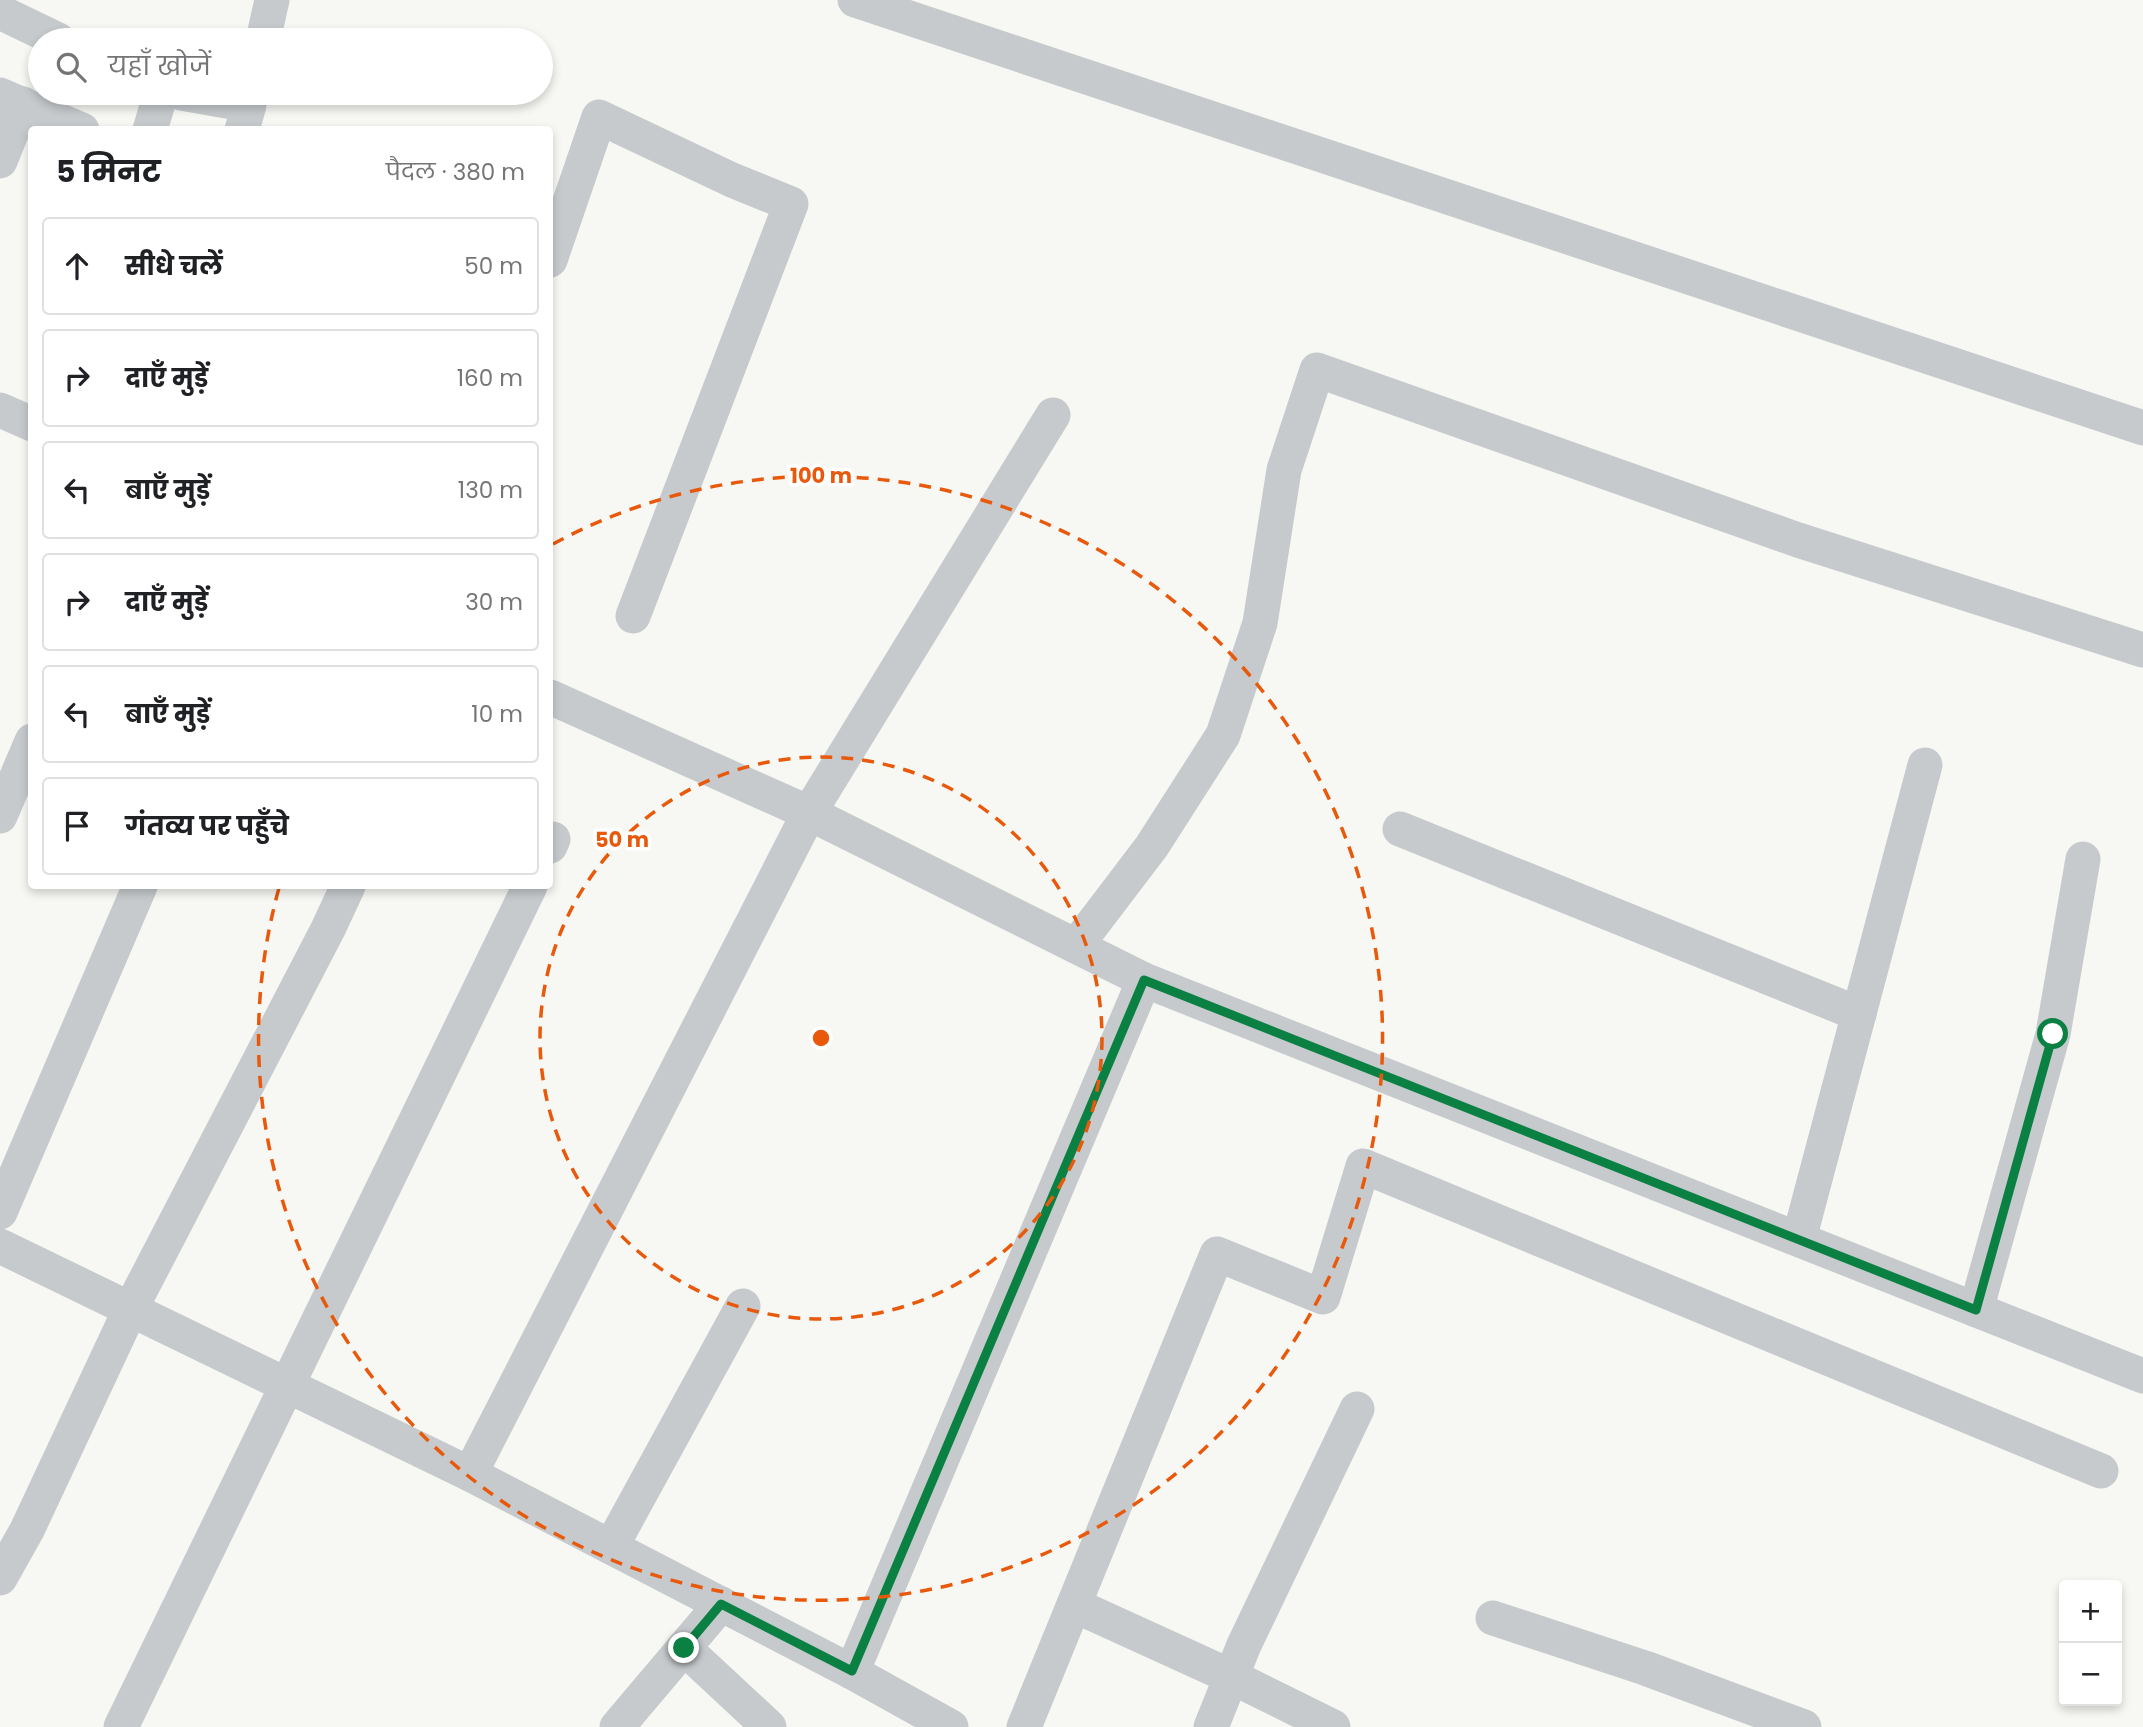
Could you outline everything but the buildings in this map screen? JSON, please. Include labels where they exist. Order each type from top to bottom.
[{"type":"street","points":[[266,28],[272,0]]},
{"type":"street","points":[[855,0],[2143,428]]},
{"type":"street","points":[[0,12],[33,28]]},
{"type":"street","points":[[0,161],[11,100],[73,126]]},
{"type":"street","points":[[151,126],[157,105]]},
{"type":"street","points":[[553,251],[599,117],[732,180],[791,204],[632,617]]},
{"type":"street","points":[[1076,946],[1152,846],[1223,735],[1260,623],[1284,470],[1317,370],[1798,540],[2143,650]]},
{"type":"street","points":[[0,410],[28,422]]},
{"type":"street","points":[[471,1474],[809,813],[1054,415]]},
{"type":"street","points":[[553,698],[809,813],[1144,980],[2143,1376]]},
{"type":"street","points":[[3,803],[28,750]]},
{"type":"street","points":[[1799,1239],[1925,765]]},
{"type":"street","points":[[1400,828],[1859,1014]]},
{"type":"street","points":[[1976,1310],[2053,1034],[2083,859]]},
{"type":"street","points":[[0,1212],[139,889]]},
{"type":"street","points":[[0,1578],[26,1530],[130,1310],[347,889]]},
{"type":"street","points":[[121,1727],[529,889]]},
{"type":"street","points":[[852,1671],[1144,980]]},
{"type":"street","points":[[1024,1727],[1217,1254],[1323,1297],[1363,1166],[2101,1471]]},
{"type":"street","points":[[0,1246],[471,1474],[852,1671],[951,1727]]},
{"type":"street","points":[[611,1547],[743,1306]]},
{"type":"street","points":[[1211,1727],[1244,1645],[1357,1409]]},
{"type":"street","points":[[617,1727],[721,1604]]},
{"type":"street","points":[[1074,1605],[1232,1676],[1333,1727]]},
{"type":"street","points":[[1493,1618],[1645,1668],[1804,1727]]},
{"type":"street","points":[[684,1648],[769,1727]]},
{"type":"route","points":[[684,1648],[721,1604],[852,1671],[1144,980],[1976,1310],[2053,1034]]}]
